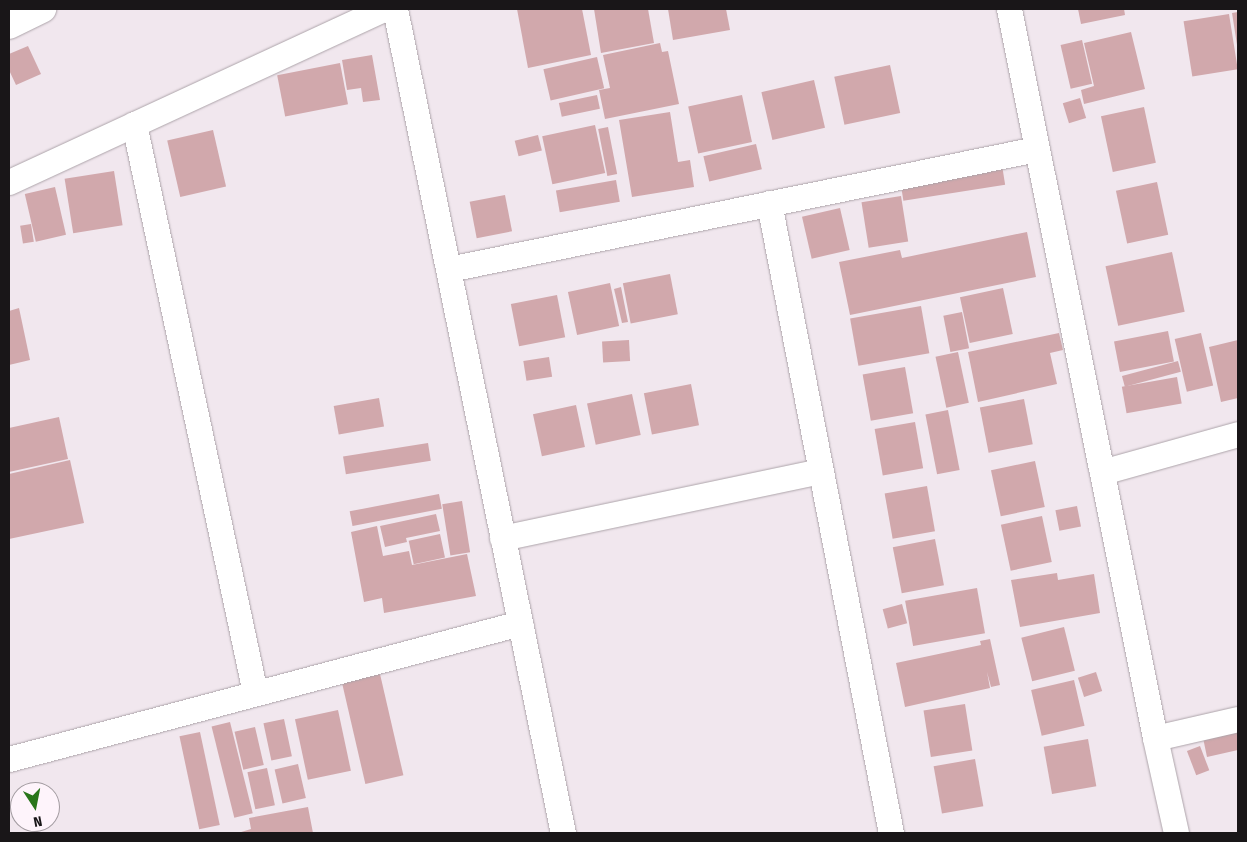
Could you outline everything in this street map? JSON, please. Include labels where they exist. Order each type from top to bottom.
[{"type":"main road","points":[[9,25],[42,9]]},
{"type":"street","points":[[9,182],[383,9]]},
{"type":"street","points":[[395,9],[562,833]]},
{"type":"street","points":[[1009,9],[1155,738],[1176,833]]},
{"type":"street","points":[[134,124],[254,694]]},
{"type":"street","points":[[449,270],[1036,149]]},
{"type":"street","points":[[769,203],[891,833]]},
{"type":"street","points":[[1102,472],[1238,434]]},
{"type":"street","points":[[502,538],[820,471]]},
{"type":"street","points":[[9,759],[520,622]]},
{"type":"street","points":[[1155,738],[1238,719]]},
{"type":"building","points":[[517,9],[582,9],[591,55],[528,68]]},
{"type":"building","points":[[594,9],[648,9],[654,43],[601,53]]},
{"type":"building","points":[[668,9],[726,9],[730,30],[673,40]]},
{"type":"building","points":[[1078,9],[1124,9],[1125,15],[1081,24]]},
{"type":"building","points":[[1238,12],[1238,45],[1237,45],[1232,13]]},
{"type":"building","points":[[1229,14],[1238,69],[1192,77],[1184,21]]},
{"type":"building","points":[[1131,32],[1145,89],[1084,104],[1081,90],[1094,86],[1084,43]]},
{"type":"building","points":[[1082,40],[1092,84],[1071,89],[1061,45]]},
{"type":"building","points":[[660,43],[662,52],[668,51],[679,104],[605,119],[599,90],[610,88],[603,55]]},
{"type":"building","points":[[28,46],[41,74],[16,85],[9,70],[9,54]]},
{"type":"building","points":[[372,55],[380,100],[363,102],[361,88],[347,90],[342,60]]},
{"type":"building","points":[[597,57],[604,88],[551,101],[543,69]]},
{"type":"building","points":[[340,63],[348,104],[285,116],[277,75]]},
{"type":"building","points":[[890,65],[900,113],[844,125],[834,77]]},
{"type":"building","points":[[814,80],[825,128],[772,140],[761,92]]},
{"type":"building","points":[[597,95],[600,109],[562,117],[559,103]]},
{"type":"building","points":[[742,95],[752,142],[698,153],[688,106]]},
{"type":"building","points":[[1080,98],[1086,118],[1069,123],[1063,103]]},
{"type":"building","points":[[1144,107],[1156,163],[1113,172],[1101,116]]},
{"type":"building","points":[[670,112],[678,162],[690,160],[694,187],[632,197],[619,120]]},
{"type":"building","points":[[595,125],[605,173],[552,184],[542,136]]},
{"type":"building","points":[[608,127],[617,174],[607,176],[598,129]]},
{"type":"building","points":[[213,130],[226,187],[180,197],[167,141]]},
{"type":"building","points":[[538,135],[542,151],[519,156],[515,141]]},
{"type":"building","points":[[756,144],[762,169],[709,181],[703,156]]},
{"type":"building","points":[[1002,165],[1005,185],[903,201],[900,181]]},
{"type":"building","points":[[114,171],[123,225],[73,233],[65,179]]},
{"type":"building","points":[[616,180],[620,202],[560,212],[556,191]]},
{"type":"building","points":[[1157,182],[1168,235],[1127,244],[1116,191]]},
{"type":"building","points":[[55,187],[66,235],[36,242],[25,194]]},
{"type":"building","points":[[505,195],[512,231],[477,238],[470,202]]},
{"type":"building","points":[[901,196],[908,241],[869,248],[861,202]]},
{"type":"building","points":[[840,208],[850,250],[812,259],[802,217]]},
{"type":"building","points":[[31,224],[34,242],[23,243],[20,226]]},
{"type":"building","points":[[1027,232],[1036,277],[850,315],[839,262],[900,250],[902,258]]},
{"type":"building","points":[[1172,252],[1185,312],[1118,326],[1105,266]]},
{"type":"building","points":[[670,274],[678,314],[631,323],[623,283]]},
{"type":"building","points":[[610,283],[619,326],[577,335],[568,292]]},
{"type":"building","points":[[621,287],[628,322],[622,323],[614,289]]},
{"type":"building","points":[[1003,288],[1013,334],[970,343],[960,297]]},
{"type":"building","points":[[557,295],[565,337],[519,346],[511,304]]},
{"type":"building","points":[[921,306],[929,353],[858,366],[850,319]]},
{"type":"building","points":[[19,308],[30,360],[9,365],[9,311]]},
{"type":"building","points":[[962,312],[969,348],[950,352],[943,316]]},
{"type":"building","points":[[1168,331],[1174,361],[1120,372],[1114,341]]},
{"type":"building","points":[[1059,333],[1063,350],[1050,353],[1057,384],[978,402],[968,352]]},
{"type":"building","points":[[1201,333],[1213,386],[1187,392],[1175,339]]},
{"type":"building","points":[[629,340],[630,361],[603,362],[602,341]]},
{"type":"building","points":[[1238,340],[1238,398],[1221,402],[1209,347]]},
{"type":"building","points":[[958,352],[969,403],[946,408],[936,357]]},
{"type":"building","points":[[549,357],[552,377],[526,381],[523,361]]},
{"type":"building","points":[[1178,361],[1181,372],[1125,387],[1122,376]]},
{"type":"building","points":[[905,367],[913,413],[871,421],[863,374]]},
{"type":"building","points":[[1177,377],[1182,404],[1127,413],[1122,387]]},
{"type":"building","points":[[691,384],[699,425],[652,434],[644,393]]},
{"type":"building","points":[[632,394],[641,435],[596,445],[587,404]]},
{"type":"building","points":[[379,398],[384,427],[339,435],[334,406]]},
{"type":"building","points":[[1024,399],[1033,444],[989,453],[980,408]]},
{"type":"building","points":[[576,405],[585,447],[542,456],[533,414]]},
{"type":"building","points":[[948,410],[960,470],[937,474],[925,414]]},
{"type":"building","points":[[59,417],[68,459],[9,472],[9,428]]},
{"type":"building","points":[[915,422],[923,468],[883,475],[875,429]]},
{"type":"building","points":[[428,443],[431,461],[346,474],[343,456]]},
{"type":"building","points":[[70,460],[84,523],[9,539],[9,474]]},
{"type":"building","points":[[1035,461],[1045,507],[1001,516],[991,470]]},
{"type":"building","points":[[927,486],[935,531],[893,539],[885,493]]},
{"type":"building","points":[[439,494],[442,509],[353,526],[350,511]]},
{"type":"building","points":[[462,501],[470,552],[450,555],[442,504]]},
{"type":"building","points":[[1077,506],[1081,527],[1059,531],[1055,510]]},
{"type":"building","points":[[436,514],[440,531],[406,538],[407,542],[385,547],[380,526]]},
{"type":"building","points":[[1042,516],[1052,562],[1011,571],[1001,525]]},
{"type":"building","points":[[377,526],[383,556],[409,551],[412,565],[467,554],[476,596],[384,613],[382,598],[364,602],[351,532]]},
{"type":"building","points":[[440,534],[445,557],[414,564],[409,541]]},
{"type":"building","points":[[935,539],[944,585],[902,593],[893,547]]},
{"type":"building","points":[[1057,573],[1058,580],[1094,574],[1100,613],[1020,627],[1011,580]]},
{"type":"building","points":[[977,588],[985,633],[913,646],[905,601]]},
{"type":"building","points":[[902,604],[907,623],[888,628],[883,609]]},
{"type":"building","points":[[1064,627],[1075,671],[1032,681],[1021,638]]},
{"type":"building","points":[[990,639],[1000,685],[991,687],[987,672],[990,688],[905,707],[896,663],[981,645],[980,641]]},
{"type":"building","points":[[1096,672],[1102,691],[1084,697],[1078,678]]},
{"type":"building","points":[[380,674],[403,775],[365,784],[342,683]]},
{"type":"building","points":[[1074,680],[1085,726],[1042,736],[1031,690]]},
{"type":"building","points":[[965,704],[972,750],[931,757],[924,711]]},
{"type":"building","points":[[338,710],[351,771],[308,780],[295,719]]},
{"type":"building","points":[[284,719],[292,756],[271,761],[263,723]]},
{"type":"building","points":[[230,722],[253,813],[234,818],[212,727]]},
{"type":"building","points":[[1238,725],[1238,750],[1207,757],[1202,733]]},
{"type":"building","points":[[255,727],[264,765],[243,770],[235,732]]},
{"type":"building","points":[[200,732],[220,825],[199,829],[179,736]]},
{"type":"building","points":[[1088,739],[1096,786],[1052,794],[1044,747]]},
{"type":"building","points":[[1200,746],[1209,770],[1196,775],[1187,751]]},
{"type":"building","points":[[975,759],[983,806],[942,814],[934,766]]},
{"type":"building","points":[[298,764],[306,798],[282,804],[275,769]]},
{"type":"building","points":[[267,768],[275,805],[255,809],[247,772]]},
{"type":"building","points":[[308,807],[313,833],[238,833],[251,829],[249,818]]}]
